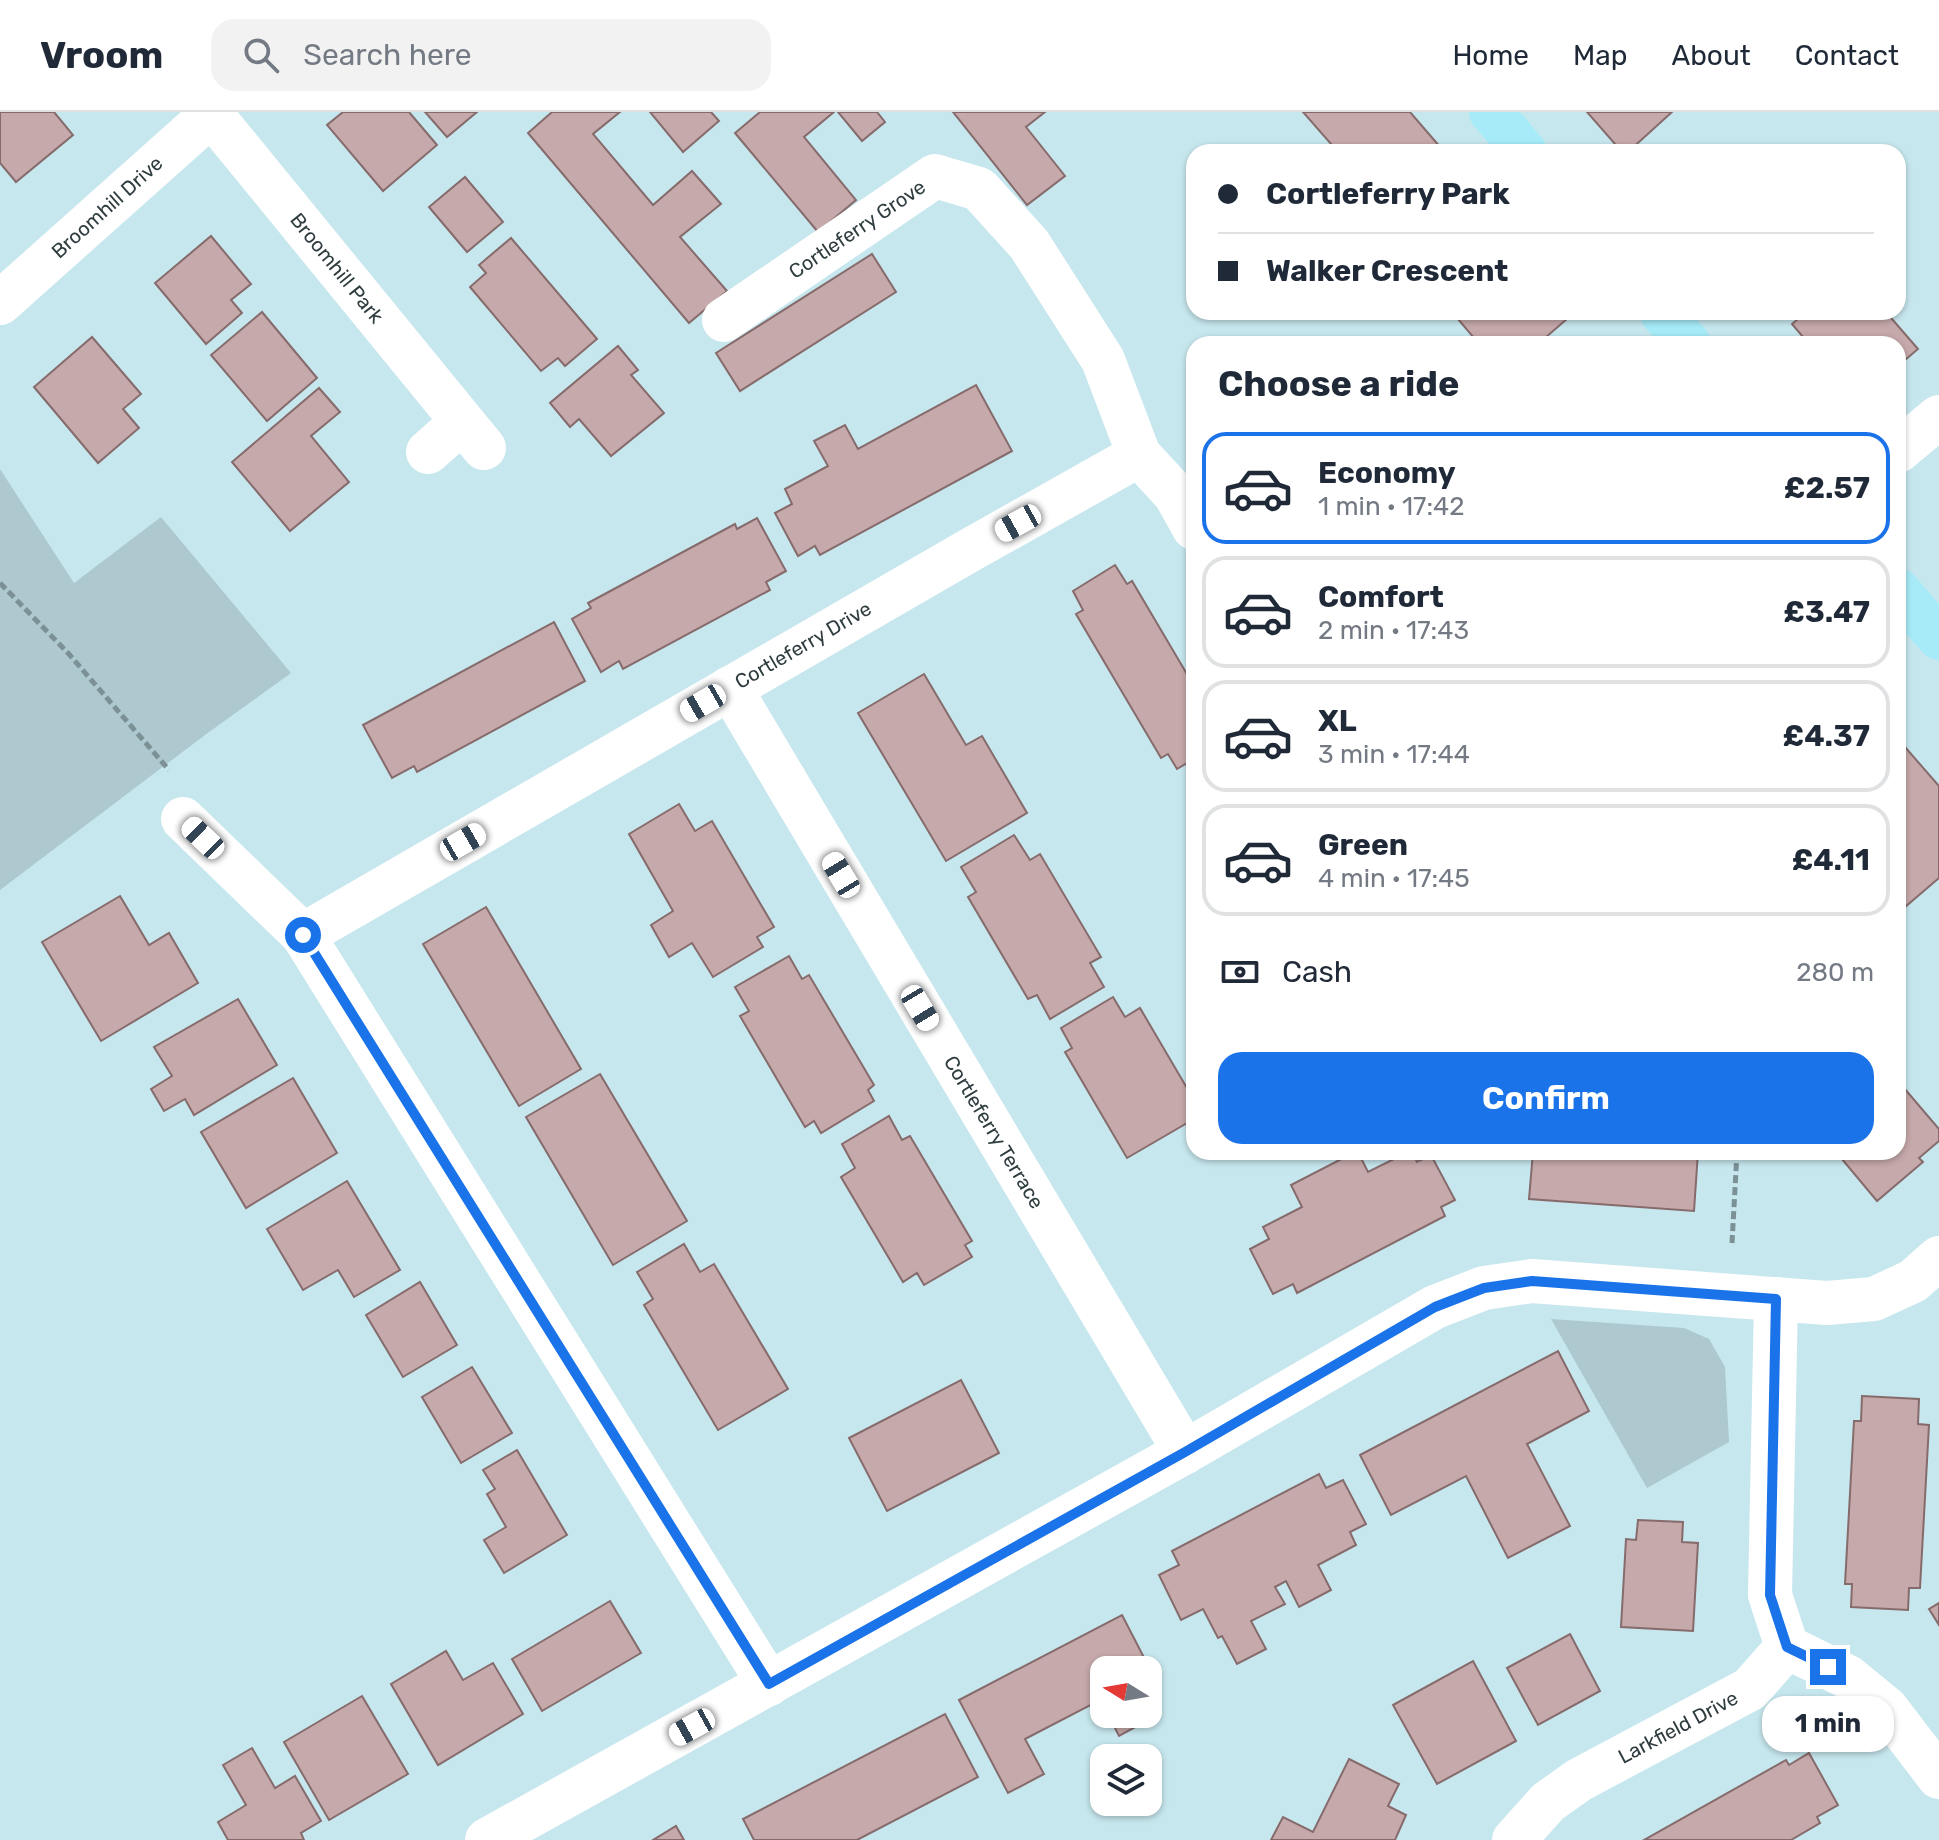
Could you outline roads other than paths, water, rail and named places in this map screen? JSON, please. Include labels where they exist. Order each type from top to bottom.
[{"type":"main road","points":[[1491,112],[1518,144]]},
{"type":"main road","points":[[1668,320],[1682,336]]},
{"type":"main road","points":[[1906,599],[1939,638]]},
{"type":"street","name":"Broomhill Drive","points":[[0,303],[213,113]]},
{"type":"street","name":"Broomhill Park","points":[[213,113],[473,435],[428,452]]},
{"type":"street","name":"Cortleferry Grove","points":[[724,320],[935,176],[979,189],[1029,244],[1103,360],[1139,455],[1175,494],[1186,514]]},
{"type":"street","points":[[1906,444],[1939,417]]},
{"type":"street","name":"Cortleferry Drive","points":[[303,935],[1139,455]]},
{"type":"street","name":"Cortleferry Terrace","points":[[730,688],[1185,1452]]},
{"type":"street","points":[[183,819],[303,935],[769,1684]]},
{"type":"street","points":[[487,1840],[1185,1452],[1435,1307],[1484,1288],[1532,1281],[1827,1303],[1874,1299],[1913,1281],[1939,1258]]},
{"type":"street","points":[[1776,1299],[1770,1595],[1787,1647],[1848,1677],[1886,1708],[1939,1777]]},
{"type":"street","name":"Larkfield Drive","points":[[1514,1840],[1548,1802],[1579,1780],[1750,1689],[1787,1647]]}]
